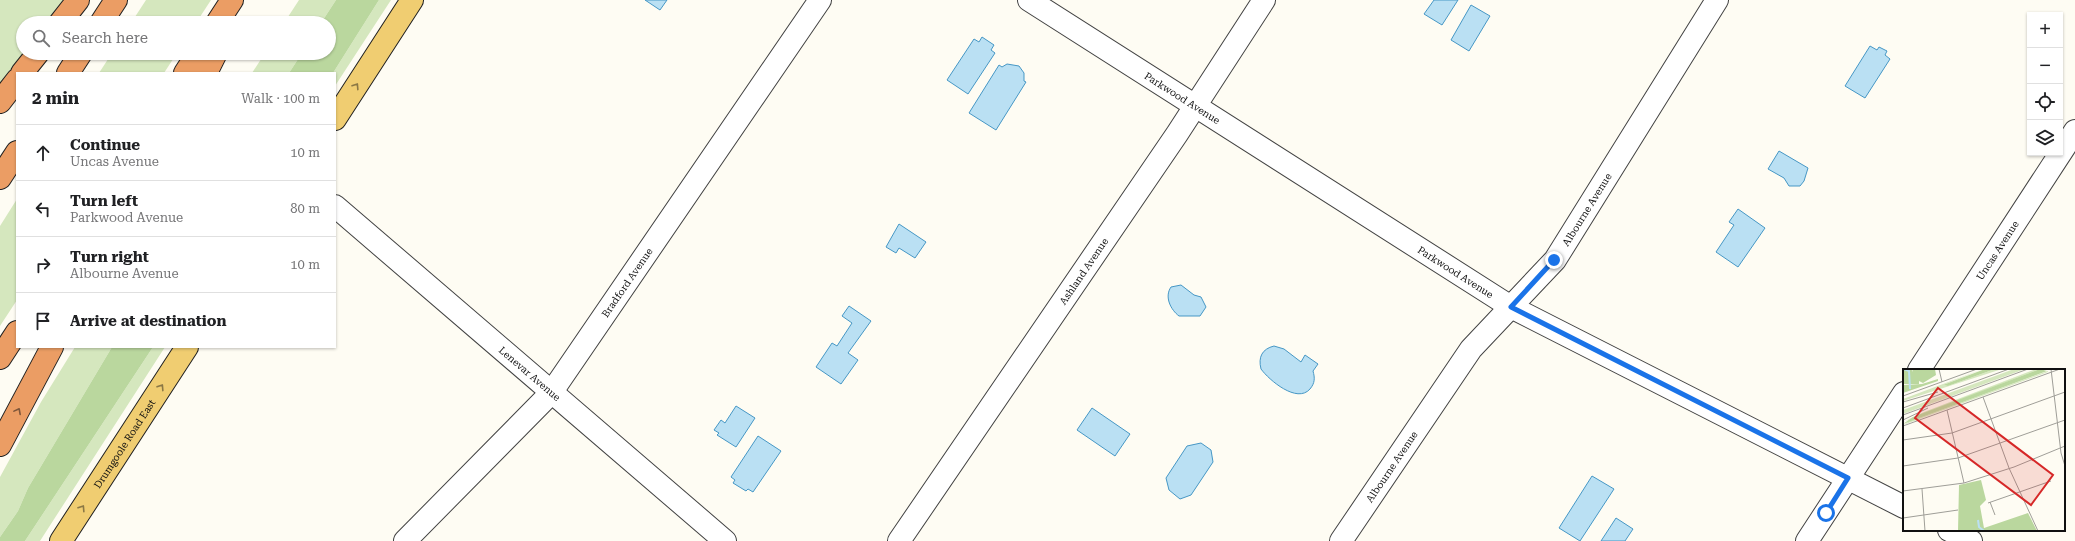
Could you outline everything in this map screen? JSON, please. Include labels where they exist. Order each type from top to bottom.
[{"type":"highway","points":[[65,16],[78,0]]},
{"type":"highway","points":[[106,16],[116,0]]},
{"type":"highway","points":[[222,16],[232,0]]},
{"type":"highway","points":[[235,16],[243,0]]},
{"type":"highway","points":[[23,72],[32,60]]},
{"type":"highway","points":[[69,72],[76,60]]},
{"type":"highway","points":[[186,72],[193,60]]},
{"type":"highway","points":[[206,72],[212,60]]},
{"type":"highway","points":[[0,102],[16,81]]},
{"type":"highway","points":[[0,178],[16,154]]},
{"type":"highway","points":[[0,358],[16,334]]},
{"type":"highway","points":[[0,445],[51,348]]},
{"type":"main road","points":[[336,117],[412,0]]},
{"type":"main road","name":"Drumgoole Road East","points":[[61,541],[186,348]]},
{"type":"street","name":"Bradford Avenue","points":[[405,541],[551,393],[820,0]]},
{"type":"street","name":"Parkwood Avenue","points":[[1029,0],[1511,307],[1903,506]]},
{"type":"street","name":"Ashland Avenue","points":[[900,541],[1195,107],[1264,0]]},
{"type":"street","name":"Albourne Avenue","points":[[1341,541],[1471,350],[1554,260],[1717,0]]},
{"type":"street","name":"Uncas Avenue","points":[[1920,369],[2075,131]]},
{"type":"street","name":"Lenevar Avenue","points":[[336,207],[725,541]]},
{"type":"street","points":[[1807,541],[1903,395]]},
{"type":"street","points":[[1951,531],[1971,541]]},
{"type":"green space","points":[[0,0],[69,0],[57,16],[16,16],[16,60],[23,60],[0,90]]},
{"type":"green space","points":[[146,0],[211,0],[201,16],[136,16]]},
{"type":"green space","points":[[299,0],[336,0],[326,16],[289,16]]},
{"type":"green space","points":[[336,0],[379,0],[334,72],[290,72],[297,60],[336,60],[336,16],[326,16]]},
{"type":"green space","points":[[379,0],[391,0],[336,84],[336,72],[334,72]]},
{"type":"green space","points":[[107,60],[172,60],[165,72],[100,72]]},
{"type":"green space","points":[[260,60],[297,60],[290,72],[253,72]]},
{"type":"green space","points":[[16,201],[16,302],[0,326],[0,226]]},
{"type":"green space","points":[[74,348],[111,348],[28,488],[18,511],[0,537],[0,477],[41,402]]},
{"type":"green space","points":[[111,348],[152,348],[25,541],[0,541],[0,537],[18,511],[28,488]]},
{"type":"green space","points":[[152,348],[164,348],[40,541],[25,541]]},
{"type":"water","points":[[645,0],[667,0],[660,10]]},
{"type":"water","points":[[1434,0],[1458,0],[1442,25],[1424,14]]},
{"type":"water","points":[[1471,5],[1490,16],[1469,51],[1451,40]]},
{"type":"water","points":[[982,37],[994,45],[991,50],[995,53],[968,94],[947,80],[974,39],[979,42]]},
{"type":"water","points":[[1870,46],[1877,50],[1879,47],[1887,51],[1885,55],[1890,59],[1865,98],[1845,86]]},
{"type":"water","points":[[1007,64],[1019,66],[1024,73],[1024,81],[1026,82],[996,130],[969,113],[999,65],[1002,67]]},
{"type":"water","points":[[1779,151],[1808,168],[1804,181],[1800,186],[1789,186],[1784,178],[1768,169]]},
{"type":"water","points":[[1738,209],[1765,228],[1738,267],[1716,252],[1734,225],[1729,222]]},
{"type":"water","points":[[899,224],[926,242],[915,258],[899,248],[896,253],[886,247]]},
{"type":"water","points":[[1181,285],[1194,295],[1201,297],[1206,307],[1200,316],[1179,316],[1171,307],[1168,299],[1169,291],[1171,287]]},
{"type":"water","points":[[849,306],[871,321],[848,353],[858,360],[841,384],[816,367],[832,343],[837,346],[852,323],[842,316]]},
{"type":"water","points":[[1274,346],[1284,349],[1301,362],[1305,355],[1318,364],[1313,371],[1314,380],[1310,389],[1304,393],[1298,394],[1291,392],[1284,389],[1265,374],[1260,365],[1261,357],[1266,349]]},
{"type":"water","points":[[736,406],[755,418],[736,447],[717,435],[719,433],[714,430],[721,420],[725,423]]},
{"type":"water","points":[[1092,408],[1130,434],[1115,456],[1077,430]]},
{"type":"water","points":[[758,436],[781,451],[753,492],[748,489],[746,491],[733,483],[735,480],[731,477]]},
{"type":"water","points":[[1201,443],[1211,450],[1213,462],[1191,495],[1180,499],[1169,490],[1166,478],[1187,446]]},
{"type":"water","points":[[1592,476],[1614,489],[1580,541],[1559,528]]},
{"type":"water","points":[[1616,518],[1633,529],[1625,541],[1601,541]]},
{"type":"route","points":[[1554,260],[1511,307],[1848,478],[1826,513]]}]
